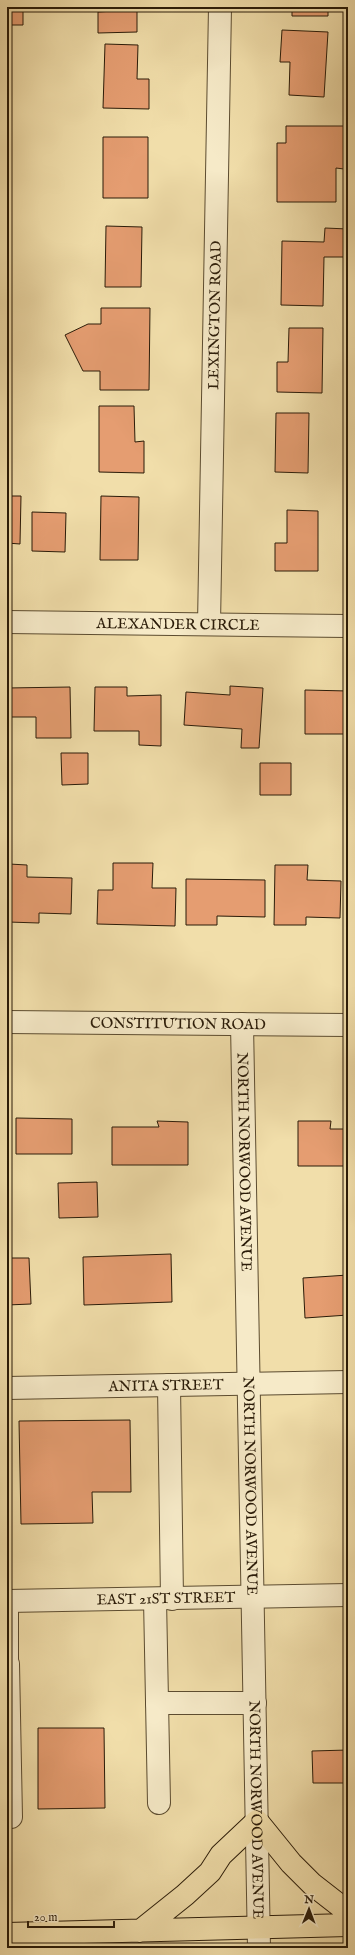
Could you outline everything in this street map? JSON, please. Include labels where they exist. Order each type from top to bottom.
[{"type":"highway","points":[[140,1931],[185,1895],[210,1872],[221,1855],[257,1821],[290,1863],[312,1884],[348,1912]]},
{"type":"highway","points":[[7,1934],[140,1931],[259,1938],[348,1925]]},
{"type":"street","name":"LEXINGTON ROAD","points":[[209,624],[220,7]]},
{"type":"street","name":"ALEXANDER CIRCLE","points":[[7,622],[348,626]]},
{"type":"street","name":"CONSTITUTION ROAD","points":[[7,1022],[348,1025]]},
{"type":"street","name":"NORTH NORWOOD AVENUE","points":[[242,1024],[259,1938]]},
{"type":"street","name":"ANITA STREET","points":[[7,1388],[348,1382]]},
{"type":"street","points":[[158,1803],[157,1703],[164,1599],[169,1385]]},
{"type":"street","name":"EAST 21ST STREET","points":[[7,1601],[348,1595]]},
{"type":"street","points":[[7,1601],[11,1817],[7,1817]]},
{"type":"street","points":[[157,1703],[255,1703]]},
{"type":"building","points":[[7,7],[23,7],[23,25],[7,25]]},
{"type":"building","points":[[114,7],[137,7],[137,32],[98,33],[98,12],[114,11]]},
{"type":"building","points":[[292,7],[328,7],[328,16],[292,16]]},
{"type":"building","points":[[282,30],[328,32],[324,97],[289,95],[290,62],[280,62]]},
{"type":"building","points":[[105,44],[138,45],[137,79],[149,79],[149,109],[103,108]]},
{"type":"building","points":[[286,126],[344,126],[344,169],[336,168],[336,202],[277,202],[277,143],[286,143]]},
{"type":"building","points":[[103,137],[148,137],[148,198],[103,198]]},
{"type":"building","points":[[106,226],[142,227],[141,287],[105,287]]},
{"type":"building","points":[[325,228],[348,229],[348,257],[324,257],[323,306],[281,305],[282,241],[324,242]]},
{"type":"building","points":[[101,308],[150,308],[149,390],[100,390],[100,371],[83,371],[65,335],[88,324],[101,324]]},
{"type":"building","points":[[289,328],[323,328],[322,393],[277,392],[277,362],[288,362]]},
{"type":"building","points":[[99,406],[134,406],[135,442],[144,441],[144,473],[99,472]]},
{"type":"building","points":[[276,413],[309,413],[308,473],[275,472]]},
{"type":"building","points":[[7,496],[21,496],[20,544],[7,543]]},
{"type":"building","points":[[101,496],[139,497],[138,560],[100,560]]},
{"type":"building","points":[[287,510],[318,511],[318,571],[275,571],[275,543],[287,543]]},
{"type":"building","points":[[32,512],[66,513],[65,552],[32,551]]},
{"type":"building","points":[[230,686],[263,688],[259,748],[241,748],[242,729],[184,725],[186,692],[230,695]]},
{"type":"building","points":[[70,687],[71,738],[36,738],[36,717],[8,717],[7,688]]},
{"type":"building","points":[[95,687],[127,687],[127,696],[161,695],[161,746],[139,745],[139,731],[94,731]]},
{"type":"building","points":[[305,690],[348,691],[348,734],[305,734]]},
{"type":"building","points":[[61,753],[88,753],[88,784],[62,785]]},
{"type":"building","points":[[260,763],[291,763],[291,795],[260,795]]},
{"type":"building","points":[[113,863],[153,863],[152,888],[176,888],[175,926],[97,924],[98,890],[113,890]]},
{"type":"building","points":[[9,864],[27,865],[27,877],[72,878],[71,914],[39,913],[39,923],[8,922]]},
{"type":"building","points":[[275,865],[308,865],[307,880],[341,881],[340,918],[306,917],[306,925],[274,925]]},
{"type":"building","points":[[186,879],[265,880],[265,917],[217,916],[217,925],[186,925]]},
{"type":"building","points":[[16,1118],[72,1119],[72,1154],[16,1154]]},
{"type":"building","points":[[157,1121],[188,1122],[188,1165],[112,1165],[112,1127],[159,1127]]},
{"type":"building","points":[[298,1121],[331,1121],[330,1129],[348,1129],[348,1166],[298,1166]]},
{"type":"building","points":[[97,1182],[98,1217],[59,1218],[58,1183]]},
{"type":"building","points":[[171,1254],[172,1302],[84,1305],[83,1257]]},
{"type":"building","points":[[7,1258],[29,1258],[31,1304],[7,1305]]},
{"type":"building","points":[[348,1275],[348,1315],[305,1318],[303,1278]]},
{"type":"building","points":[[130,1420],[131,1492],[92,1492],[93,1523],[21,1524],[19,1421]]},
{"type":"building","points":[[38,1728],[104,1728],[105,1808],[38,1809]]},
{"type":"building","points":[[348,1750],[348,1783],[313,1783],[312,1751]]}]
